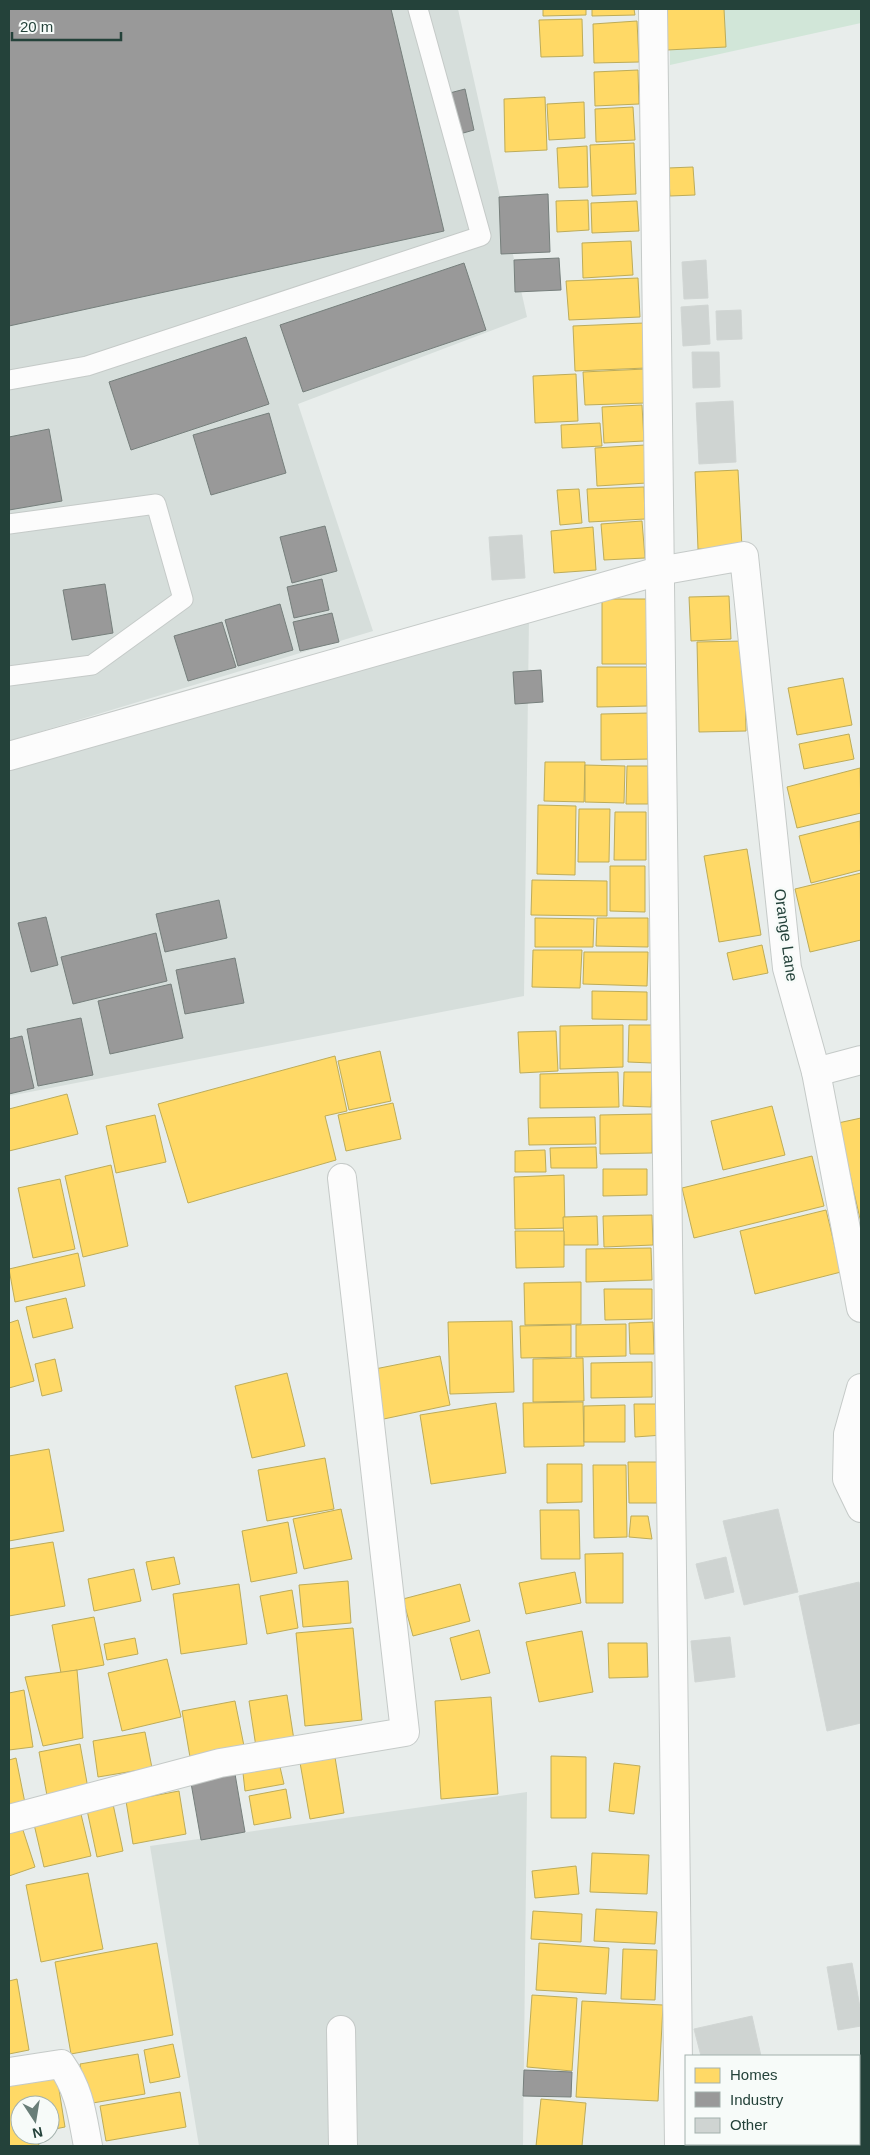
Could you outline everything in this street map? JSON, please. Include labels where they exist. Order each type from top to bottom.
[{"type":"street","points":[[654,9],[659,570],[679,2146]]},
{"type":"street","name":"Orange Lane","points":[[659,570],[744,556],[787,968],[816,1072],[861,1308]]},
{"type":"street","points":[[9,756],[659,570]]},
{"type":"street","points":[[816,1072],[861,1060]]},
{"type":"street","points":[[9,1819],[220,1763],[405,1732],[342,1178]]},
{"type":"street","points":[[861,1388],[848,1434],[847,1479],[861,1508]]},
{"type":"street","points":[[341,2030],[343,2146]]},
{"type":"street","points":[[9,2072],[60,2064],[72,2080],[79,2102],[88,2146]]},
{"type":"lane","points":[[9,380],[87,366],[481,236],[418,9]]},
{"type":"lane","points":[[9,524],[156,504],[183,599],[92,665],[9,676]]},
{"type":"shaded area","points":[[9,9],[458,9],[527,317],[298,404],[373,631],[9,741]]},
{"type":"shaded area","points":[[529,619],[524,996],[9,1096],[9,771]]},
{"type":"shaded area","points":[[527,1792],[523,2146],[199,2146],[150,1846]]},
{"type":"green space","points":[[670,9],[861,9],[861,23],[670,65]]},
{"type":"building: Homes","points":[[543,9],[586,9],[586,15],[543,16]]},
{"type":"building: Homes","points":[[592,9],[634,9],[635,15],[592,16]]},
{"type":"building: Homes","points":[[665,9],[724,9],[726,47],[667,50]]},
{"type":"building: Homes","points":[[582,19],[583,56],[541,57],[539,20]]},
{"type":"building: Homes","points":[[637,21],[639,62],[594,63],[593,24]]},
{"type":"building: Homes","points":[[638,70],[639,104],[595,106],[594,72]]},
{"type":"building: Homes","points":[[545,97],[547,150],[505,152],[504,99]]},
{"type":"building: Homes","points":[[584,102],[585,138],[549,140],[547,104]]},
{"type":"building: Homes","points":[[633,107],[635,140],[596,142],[595,109]]},
{"type":"building: Homes","points":[[634,143],[636,194],[592,196],[590,145]]},
{"type":"building: Homes","points":[[587,146],[588,187],[559,188],[557,148]]},
{"type":"building: Homes","points":[[693,167],[695,195],[670,196],[668,168]]},
{"type":"building: Homes","points":[[588,200],[589,230],[557,232],[556,201]]},
{"type":"building: Homes","points":[[637,201],[639,231],[592,233],[591,203]]},
{"type":"building: Homes","points":[[631,241],[633,275],[583,278],[582,243]]},
{"type":"building: Homes","points":[[638,278],[640,317],[569,320],[566,281]]},
{"type":"building: Homes","points":[[644,323],[646,368],[575,371],[573,326]]},
{"type":"building: Homes","points":[[645,369],[646,403],[585,405],[583,372]]},
{"type":"building: Homes","points":[[576,374],[578,421],[535,423],[533,376]]},
{"type":"building: Homes","points":[[642,405],[644,441],[604,443],[602,407]]},
{"type":"building: Homes","points":[[600,423],[602,446],[562,448],[561,425]]},
{"type":"building: Homes","points":[[645,445],[647,483],[597,486],[595,448]]},
{"type":"building: Homes","points":[[738,470],[742,547],[698,549],[695,472]]},
{"type":"building: Homes","points":[[644,487],[645,519],[589,522],[587,489]]},
{"type":"building: Homes","points":[[579,489],[582,523],[560,525],[557,490]]},
{"type":"building: Homes","points":[[642,521],[645,558],[604,560],[601,524]]},
{"type":"building: Homes","points":[[593,527],[596,570],[554,573],[551,531]]},
{"type":"building: Homes","points":[[729,596],[731,639],[691,641],[689,597]]},
{"type":"building: Homes","points":[[602,599],[650,599],[651,664],[602,664]]},
{"type":"building: Homes","points":[[744,641],[746,731],[699,732],[697,642]]},
{"type":"building: Homes","points":[[597,667],[647,667],[647,706],[597,707]]},
{"type":"building: Homes","points":[[843,678],[852,725],[797,735],[788,688]]},
{"type":"building: Homes","points":[[651,713],[651,759],[601,760],[601,714]]},
{"type":"building: Homes","points":[[849,734],[854,759],[804,769],[799,744]]},
{"type":"building: Homes","points":[[545,762],[585,762],[584,802],[544,801]]},
{"type":"building: Homes","points":[[585,765],[625,766],[624,803],[585,802]]},
{"type":"building: Homes","points":[[627,766],[648,766],[648,804],[626,804]]},
{"type":"building: Homes","points":[[860,768],[861,813],[797,828],[787,787]]},
{"type":"building: Homes","points":[[538,805],[576,806],[575,875],[537,874]]},
{"type":"building: Homes","points":[[579,809],[610,809],[609,862],[578,862]]},
{"type":"building: Homes","points":[[615,812],[646,812],[646,860],[614,860]]},
{"type":"building: Homes","points":[[860,821],[861,870],[811,883],[799,836]]},
{"type":"building: Homes","points":[[747,849],[761,935],[719,942],[704,856]]},
{"type":"building: Homes","points":[[610,866],[645,866],[645,912],[610,911]]},
{"type":"building: Homes","points":[[861,873],[861,940],[810,952],[795,889]]},
{"type":"building: Homes","points":[[532,880],[607,881],[607,916],[531,915]]},
{"type":"building: Homes","points":[[535,918],[594,919],[593,947],[535,947]]},
{"type":"building: Homes","points":[[597,918],[648,918],[648,947],[596,946]]},
{"type":"building: Homes","points":[[762,945],[768,973],[733,980],[727,953]]},
{"type":"building: Homes","points":[[533,950],[582,950],[580,988],[532,987]]},
{"type":"building: Homes","points":[[584,952],[648,952],[647,986],[583,984]]},
{"type":"building: Homes","points":[[592,991],[647,992],[647,1020],[592,1019]]},
{"type":"building: Homes","points":[[623,1025],[623,1067],[560,1069],[560,1026]]},
{"type":"building: Homes","points":[[629,1025],[653,1025],[652,1063],[628,1062]]},
{"type":"building: Homes","points":[[556,1031],[558,1071],[520,1073],[518,1032]]},
{"type":"building: Homes","points":[[380,1051],[391,1101],[349,1110],[338,1061]]},
{"type":"building: Homes","points":[[335,1056],[347,1111],[325,1116],[336,1160],[188,1203],[158,1104]]},
{"type":"building: Homes","points":[[618,1072],[619,1107],[540,1108],[540,1074]]},
{"type":"building: Homes","points":[[624,1072],[652,1072],[651,1107],[623,1106]]},
{"type":"building: Homes","points":[[67,1094],[78,1134],[9,1151],[9,1109]]},
{"type":"building: Homes","points":[[393,1103],[401,1139],[346,1151],[338,1115]]},
{"type":"building: Homes","points":[[772,1106],[785,1155],[723,1170],[711,1121]]},
{"type":"building: Homes","points":[[652,1114],[652,1153],[600,1154],[600,1115]]},
{"type":"building: Homes","points":[[155,1115],[166,1162],[116,1173],[106,1126]]},
{"type":"building: Homes","points":[[595,1117],[596,1144],[529,1145],[528,1118]]},
{"type":"building: Homes","points":[[861,1118],[861,1223],[838,1123]]},
{"type":"building: Homes","points":[[596,1147],[597,1168],[551,1168],[550,1148]]},
{"type":"building: Homes","points":[[545,1150],[546,1172],[515,1172],[515,1151]]},
{"type":"building: Homes","points":[[812,1156],[824,1206],[694,1238],[682,1188]]},
{"type":"building: Homes","points":[[111,1165],[128,1246],[83,1257],[65,1176]]},
{"type":"building: Homes","points":[[603,1169],[647,1169],[647,1195],[603,1196]]},
{"type":"building: Homes","points":[[564,1175],[565,1228],[515,1229],[514,1177]]},
{"type":"building: Homes","points":[[60,1179],[75,1249],[33,1258],[18,1188]]},
{"type":"building: Homes","points":[[826,1210],[841,1272],[755,1294],[740,1231]]},
{"type":"building: Homes","points":[[652,1215],[653,1245],[604,1247],[603,1216]]},
{"type":"building: Homes","points":[[597,1216],[598,1245],[564,1245],[563,1217]]},
{"type":"building: Homes","points":[[515,1231],[564,1231],[564,1267],[516,1268]]},
{"type":"building: Homes","points":[[651,1248],[652,1280],[586,1282],[586,1249]]},
{"type":"building: Homes","points":[[78,1253],[85,1286],[15,1302],[9,1269]]},
{"type":"building: Homes","points":[[581,1282],[581,1324],[525,1325],[524,1283]]},
{"type":"building: Homes","points":[[604,1289],[652,1289],[652,1319],[605,1320]]},
{"type":"building: Homes","points":[[66,1298],[73,1328],[33,1338],[26,1307]]},
{"type":"building: Homes","points":[[18,1320],[34,1381],[9,1388],[9,1323]]},
{"type":"building: Homes","points":[[512,1321],[514,1392],[450,1394],[448,1322]]},
{"type":"building: Homes","points":[[653,1322],[654,1354],[630,1354],[629,1323]]},
{"type":"building: Homes","points":[[626,1324],[626,1356],[576,1357],[576,1325]]},
{"type":"building: Homes","points":[[571,1325],[571,1357],[521,1358],[520,1326]]},
{"type":"building: Homes","points":[[440,1356],[450,1405],[379,1420],[370,1370]]},
{"type":"building: Homes","points":[[583,1358],[584,1401],[533,1402],[533,1359]]},
{"type":"building: Homes","points":[[55,1359],[62,1391],[42,1396],[35,1364]]},
{"type":"building: Homes","points":[[652,1362],[652,1397],[591,1398],[591,1363]]},
{"type":"building: Homes","points":[[287,1373],[305,1446],[252,1458],[235,1386]]},
{"type":"building: Homes","points":[[583,1402],[584,1446],[524,1447],[523,1403]]},
{"type":"building: Homes","points":[[496,1403],[506,1473],[431,1484],[420,1415]]},
{"type":"building: Homes","points":[[634,1404],[662,1404],[663,1435],[635,1437]]},
{"type":"building: Homes","points":[[625,1405],[625,1442],[584,1442],[584,1406]]},
{"type":"building: Homes","points":[[49,1449],[64,1531],[9,1541],[9,1456]]},
{"type":"building: Homes","points":[[325,1458],[334,1509],[267,1521],[258,1470]]},
{"type":"building: Homes","points":[[628,1462],[661,1462],[662,1503],[629,1503]]},
{"type":"building: Homes","points":[[547,1464],[582,1464],[582,1502],[547,1503]]},
{"type":"building: Homes","points":[[593,1465],[626,1465],[627,1537],[594,1538]]},
{"type":"building: Homes","points":[[341,1509],[352,1559],[304,1569],[293,1519]]},
{"type":"building: Homes","points":[[540,1510],[579,1510],[580,1559],[541,1559]]},
{"type":"building: Homes","points":[[631,1516],[648,1516],[652,1539],[629,1537]]},
{"type":"building: Homes","points":[[288,1522],[297,1573],[251,1582],[242,1531]]},
{"type":"building: Homes","points":[[53,1542],[65,1606],[9,1616],[9,1549]]},
{"type":"building: Homes","points":[[623,1553],[623,1603],[586,1603],[585,1554]]},
{"type":"building: Homes","points":[[174,1557],[180,1584],[152,1590],[146,1562]]},
{"type":"building: Homes","points":[[134,1569],[141,1601],[94,1611],[88,1579]]},
{"type":"building: Homes","points":[[575,1572],[581,1603],[526,1614],[519,1583]]},
{"type":"building: Homes","points":[[348,1581],[351,1623],[303,1627],[299,1585]]},
{"type":"building: Homes","points":[[239,1584],[247,1644],[181,1654],[173,1594]]},
{"type":"building: Homes","points":[[460,1584],[470,1621],[413,1636],[403,1599]]},
{"type":"building: Homes","points":[[292,1590],[298,1628],[267,1634],[260,1596]]},
{"type":"building: Homes","points":[[94,1617],[104,1665],[61,1673],[52,1625]]},
{"type":"building: Homes","points":[[353,1628],[362,1720],[305,1726],[296,1633]]},
{"type":"building: Homes","points":[[479,1630],[490,1673],[461,1680],[450,1638]]},
{"type":"building: Homes","points":[[582,1631],[593,1692],[539,1702],[526,1642]]},
{"type":"building: Homes","points":[[135,1638],[138,1654],[107,1660],[104,1644]]},
{"type":"building: Homes","points":[[608,1643],[647,1643],[648,1677],[609,1678]]},
{"type":"building: Homes","points":[[167,1659],[181,1717],[122,1731],[108,1673]]},
{"type":"building: Homes","points":[[77,1670],[83,1738],[43,1746],[25,1677]]},
{"type":"building: Homes","points":[[24,1690],[33,1747],[9,1750],[9,1693]]},
{"type":"building: Homes","points":[[287,1695],[294,1740],[256,1747],[249,1701]]},
{"type":"building: Homes","points":[[491,1697],[498,1794],[441,1799],[435,1701]]},
{"type":"building: Homes","points":[[235,1701],[244,1746],[190,1757],[182,1711]]},
{"type":"building: Homes","points":[[145,1732],[152,1768],[98,1777],[93,1741]]},
{"type":"building: Homes","points":[[80,1744],[89,1794],[48,1801],[39,1752]]},
{"type":"building: Homes","points":[[334,1751],[344,1813],[310,1819],[299,1757]]},
{"type":"building: Homes","points":[[551,1756],[586,1757],[586,1818],[551,1818]]},
{"type":"building: Homes","points":[[16,1758],[25,1803],[9,1806],[9,1760]]},
{"type":"building: Homes","points":[[614,1763],[640,1766],[634,1814],[609,1811]]},
{"type":"building: Homes","points":[[280,1767],[284,1784],[245,1791],[243,1773]]},
{"type":"building: Homes","points":[[286,1789],[291,1818],[254,1825],[249,1796]]},
{"type":"building: Homes","points":[[179,1791],[186,1834],[133,1844],[126,1801]]},
{"type":"building: Homes","points":[[113,1804],[123,1851],[97,1857],[87,1810]]},
{"type":"building: Homes","points":[[80,1810],[91,1856],[44,1867],[33,1820]]},
{"type":"building: Homes","points":[[21,1824],[35,1867],[9,1876],[9,1828]]},
{"type":"building: Homes","points":[[592,1853],[649,1855],[647,1894],[590,1892]]},
{"type":"building: Homes","points":[[576,1866],[579,1894],[535,1898],[532,1871]]},
{"type":"building: Homes","points":[[88,1873],[103,1949],[41,1962],[26,1885]]},
{"type":"building: Homes","points":[[596,1909],[657,1912],[655,1944],[594,1941]]},
{"type":"building: Homes","points":[[533,1911],[582,1914],[581,1942],[531,1939]]},
{"type":"building: Homes","points":[[157,1943],[173,2035],[71,2054],[55,1962]]},
{"type":"building: Homes","points":[[539,1943],[609,1948],[606,1994],[536,1990]]},
{"type":"building: Homes","points":[[623,1949],[657,1950],[655,2000],[621,1999]]},
{"type":"building: Homes","points":[[17,1979],[29,2050],[9,2054],[9,1981]]},
{"type":"building: Homes","points":[[532,1995],[577,1998],[572,2071],[527,2067]]},
{"type":"building: Homes","points":[[582,2001],[663,2005],[658,2101],[576,2097]]},
{"type":"building: Homes","points":[[173,2044],[180,2077],[150,2083],[144,2050]]},
{"type":"building: Homes","points":[[138,2054],[145,2094],[87,2104],[80,2064]]},
{"type":"building: Homes","points":[[57,2077],[60,2095],[10,2095],[10,2145],[39,2146],[9,2146],[9,2085]]},
{"type":"building: Homes","points":[[180,2092],[186,2127],[106,2141],[100,2106]]},
{"type":"building: Homes","points":[[60,2096],[65,2127],[60,2128]]},
{"type":"building: Homes","points":[[541,2099],[586,2103],[582,2146],[536,2146]]},
{"type":"building: Industry","points":[[9,9],[391,9],[444,231],[9,326]]},
{"type":"building: Industry","points":[[465,89],[474,130],[456,135],[446,94]]},
{"type":"building: Industry","points":[[548,194],[550,252],[501,254],[499,197]]},
{"type":"building: Industry","points":[[559,258],[561,290],[515,292],[514,260]]},
{"type":"building: Industry","points":[[464,263],[486,330],[303,392],[280,325]]},
{"type":"building: Industry","points":[[246,337],[269,404],[131,450],[109,382]]},
{"type":"building: Industry","points":[[269,413],[286,473],[211,495],[193,435]]},
{"type":"building: Industry","points":[[49,429],[62,501],[9,510],[9,437]]},
{"type":"building: Industry","points":[[325,526],[337,571],[292,583],[280,537]]},
{"type":"building: Industry","points":[[322,579],[329,610],[294,618],[287,587]]},
{"type":"building: Industry","points":[[105,584],[113,633],[72,640],[63,590]]},
{"type":"building: Industry","points":[[280,604],[293,650],[238,666],[225,620]]},
{"type":"building: Industry","points":[[332,613],[339,642],[300,651],[293,622]]},
{"type":"building: Industry","points":[[222,622],[236,667],[188,681],[174,636]]},
{"type":"building: Industry","points":[[541,670],[543,702],[515,704],[513,672]]},
{"type":"building: Industry","points":[[219,900],[227,938],[165,952],[156,914]]},
{"type":"building: Industry","points":[[46,917],[58,965],[31,972],[18,923]]},
{"type":"building: Industry","points":[[156,933],[167,981],[73,1004],[61,957]]},
{"type":"building: Industry","points":[[235,958],[244,1003],[185,1014],[176,970]]},
{"type":"building: Industry","points":[[171,984],[183,1038],[110,1054],[98,1001]]},
{"type":"building: Industry","points":[[81,1018],[93,1075],[38,1086],[27,1029]]},
{"type":"building: Industry","points":[[22,1036],[34,1088],[9,1094],[9,1039]]},
{"type":"building: Industry","points":[[235,1774],[245,1832],[201,1840],[191,1783]]},
{"type":"building: Industry","points":[[524,2070],[572,2072],[571,2097],[523,2096]]},
{"type":"building: Other","points":[[706,260],[708,298],[684,299],[682,262]]},
{"type":"building: Other","points":[[708,305],[710,344],[683,346],[681,307]]},
{"type":"building: Other","points":[[741,310],[742,339],[717,340],[716,311]]},
{"type":"building: Other","points":[[692,352],[719,352],[720,387],[693,388]]},
{"type":"building: Other","points":[[733,401],[736,462],[699,464],[696,403]]},
{"type":"building: Other","points":[[522,535],[525,578],[492,580],[489,537]]},
{"type":"building: Other","points":[[778,1509],[798,1592],[744,1605],[723,1521]]},
{"type":"building: Other","points":[[726,1557],[734,1592],[705,1599],[696,1564]]},
{"type":"building: Other","points":[[859,1582],[861,1593],[861,1723],[827,1731],[799,1596]]},
{"type":"building: Other","points":[[730,1637],[735,1677],[695,1682],[691,1641]]},
{"type":"building: Other","points":[[852,1963],[861,2013],[861,2026],[838,2030],[827,1967]]},
{"type":"building: Other","points":[[752,2016],[761,2055],[701,2055],[694,2029]]}]
